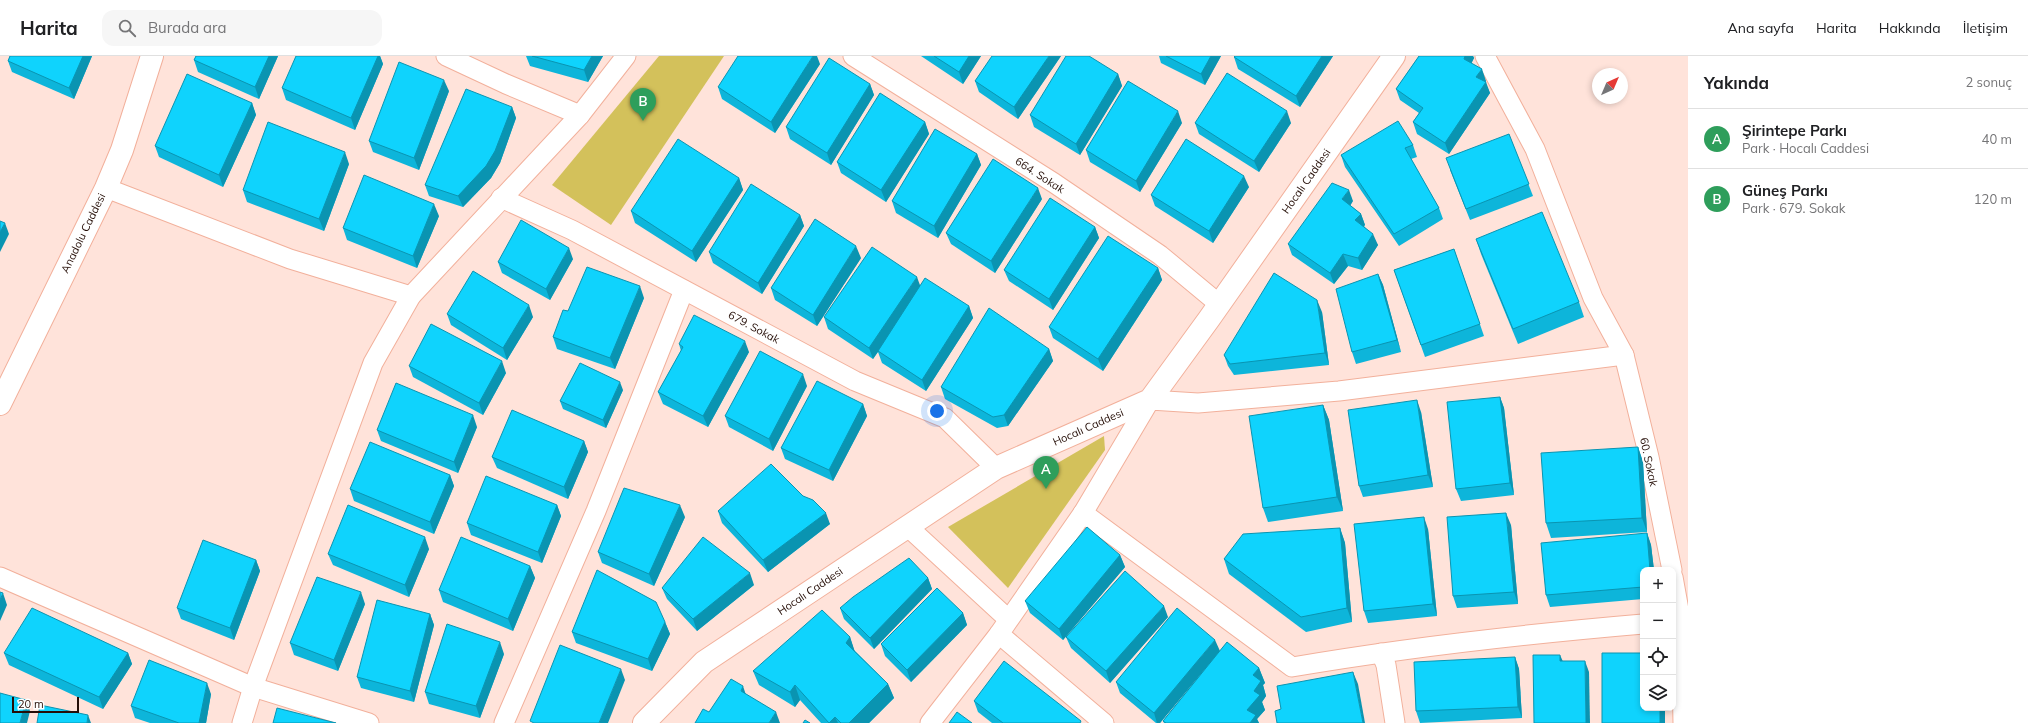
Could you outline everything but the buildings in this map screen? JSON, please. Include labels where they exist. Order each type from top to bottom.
[{"type":"street","name":"Anadolu Caddesi","points":[[0,404],[106,188],[122,150],[152,56]]},
{"type":"street","points":[[446,56],[506,84],[580,115]]},
{"type":"street","points":[[242,723],[253,687],[373,363],[411,296],[580,115],[626,56]]},
{"type":"street","name":"664. Sokak","points":[[853,56],[1054,183],[1160,255],[1219,304]]},
{"type":"street","name":"Hocalı Caddesi","points":[[644,723],[704,662],[996,468],[1150,400],[1394,56]]},
{"type":"street","name":"60. Sokak","points":[[1485,56],[1535,149],[1593,298],[1624,355],[1649,457],[1671,567]]},
{"type":"street","points":[[106,188],[290,259],[411,296]]},
{"type":"street","name":"679. Sokak","points":[[501,198],[572,230],[855,381],[945,418],[996,468]]},
{"type":"street","points":[[504,723],[596,511],[684,290]]},
{"type":"street","points":[[930,723],[1003,626],[1083,513],[1150,400],[1198,403],[1339,391],[1624,355]]},
{"type":"street","points":[[1083,513],[1292,667],[1363,655],[1529,633],[1640,624]]},
{"type":"street","points":[[907,526],[1003,626],[1104,723]]},
{"type":"street","points":[[0,577],[253,687],[369,723]]},
{"type":"street","points":[[1675,603],[1683,723]]},
{"type":"street","points":[[1381,653],[1386,665],[1395,723]]},
{"type":"shaded area","points":[[659,56],[724,56],[611,225],[552,185]]},
{"type":"shaded area","points":[[1104,436],[1105,450],[1008,588],[948,527]]},
{"type":"place","name":"Güneş Parkı","points":[[643,121]]},
{"type":"place","name":"Şirintepe Parkı","points":[[1046,489]]}]
